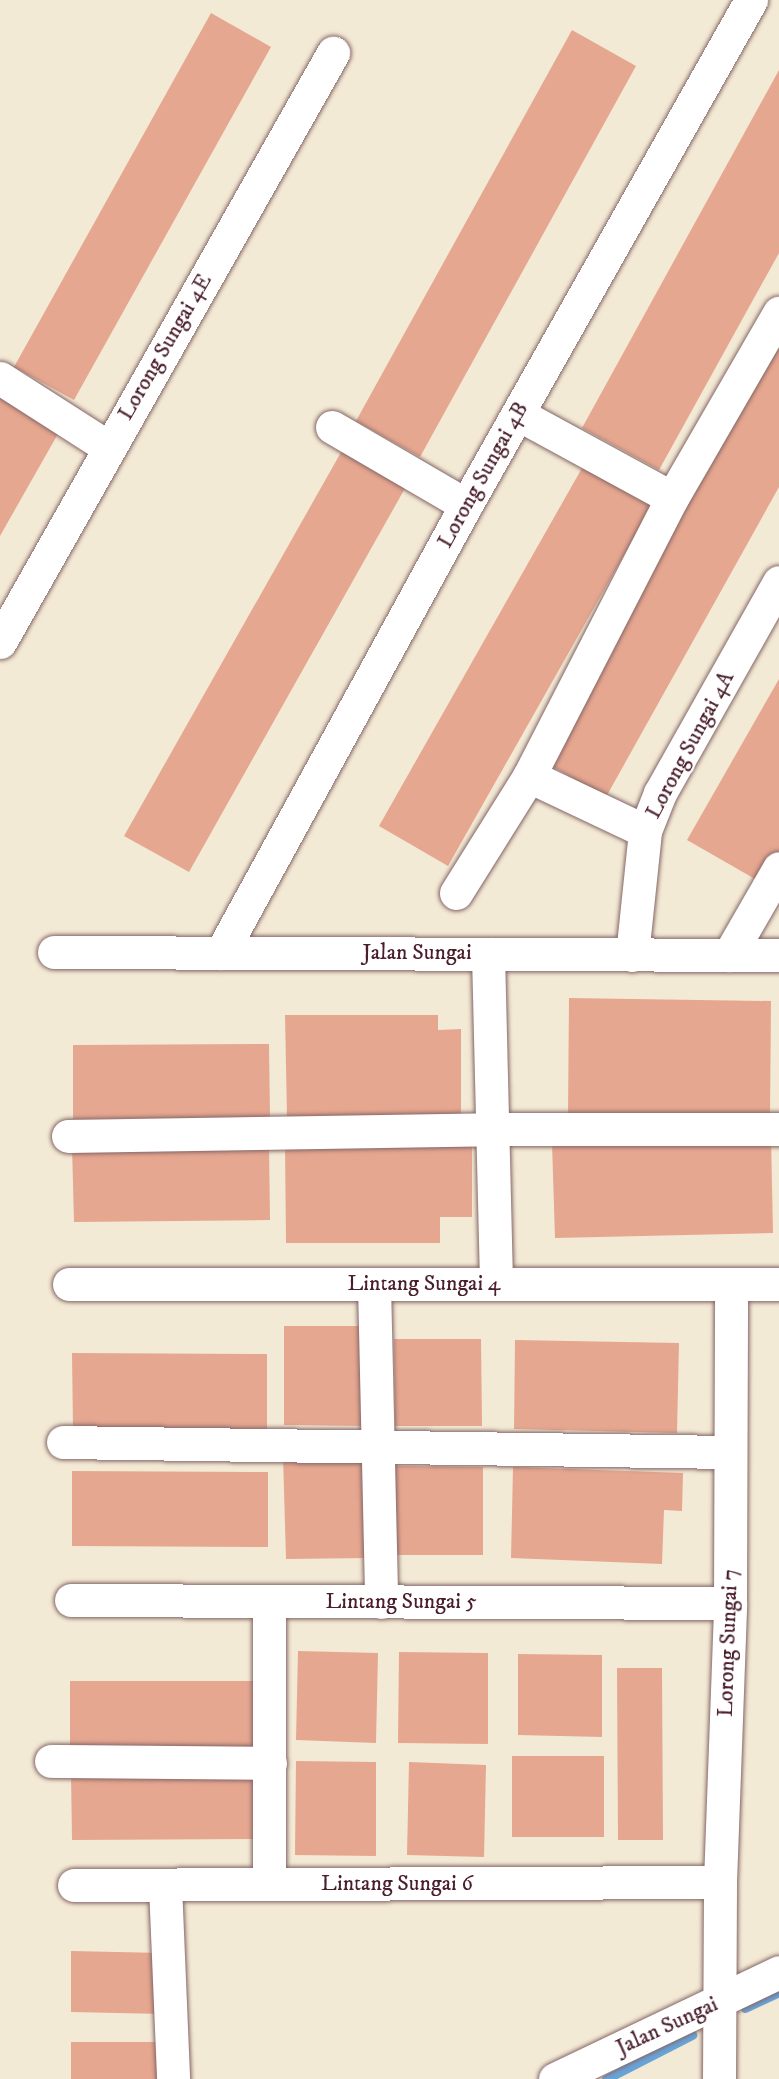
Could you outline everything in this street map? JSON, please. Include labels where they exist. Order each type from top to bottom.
[{"type":"street","name":"Lorong Sungai 4B","points":[[221,952],[466,505],[751,0]]},
{"type":"street","name":"Lorong Sungai 4E","points":[[0,642],[108,447],[333,53]]},
{"type":"street","points":[[456,893],[529,776],[672,498],[779,313]]},
{"type":"street","points":[[0,378],[108,447]]},
{"type":"street","points":[[518,414],[672,498]]},
{"type":"street","points":[[332,428],[466,505]]},
{"type":"street","name":"Lorong Sungai 4A","points":[[632,955],[645,831],[660,793],[779,582]]},
{"type":"street","points":[[529,776],[645,831]]},
{"type":"street","points":[[729,955],[779,868]]},
{"type":"street","name":"Jalan Sungai","points":[[54,952],[779,955]]},
{"type":"street","points":[[488,954],[496,1284]]},
{"type":"street","points":[[68,1136],[492,1129],[779,1129]]},
{"type":"street","name":"Lintang Sungai 4","points":[[69,1284],[779,1284]]},
{"type":"street","points":[[374,1284],[381,1602]]},
{"type":"street","name":"Lorong Sungai 7","points":[[719,2079],[720,1882],[730,1604],[731,1284]]},
{"type":"street","points":[[63,1442],[730,1452]]},
{"type":"street","name":"Lintang Sungai 5","points":[[71,1600],[730,1604]]},
{"type":"street","points":[[269,1884],[270,1602]]},
{"type":"street","points":[[51,1761],[270,1763]]},
{"type":"street","name":"Lintang Sungai 6","points":[[74,1885],[720,1882]]},
{"type":"street","points":[[165,1885],[173,2079]]},
{"type":"street","name":"Jalan Sungai","points":[[555,2079],[779,1972]]},
{"type":"building","points":[[211,13],[271,47],[74,400],[14,367]]},
{"type":"building","points":[[572,30],[636,66],[420,457],[356,421]]},
{"type":"building","points":[[779,70],[779,253],[659,470],[582,428]]},
{"type":"building","points":[[779,334],[779,487],[606,797],[541,760]]},
{"type":"building","points":[[0,396],[63,425],[0,536]]},
{"type":"building","points":[[344,447],[408,483],[189,872],[124,836]]},
{"type":"building","points":[[586,461],[655,500],[448,866],[379,826]]},
{"type":"building","points":[[779,679],[779,853],[762,883],[687,840]]},
{"type":"building","points":[[569,998],[771,1001],[770,1119],[568,1116]]},
{"type":"building","points":[[285,1015],[438,1015],[438,1030],[461,1029],[461,1117],[287,1117]]},
{"type":"building","points":[[269,1044],[270,1118],[73,1119],[73,1045]]},
{"type":"building","points":[[771,1137],[773,1233],[555,1238],[552,1143]]},
{"type":"building","points":[[269,1144],[270,1220],[74,1222],[72,1147]]},
{"type":"building","points":[[285,1144],[472,1144],[472,1217],[440,1217],[440,1243],[286,1243]]},
{"type":"building","points":[[284,1326],[368,1326],[368,1426],[284,1425]]},
{"type":"building","points":[[394,1339],[481,1339],[482,1426],[395,1426]]},
{"type":"building","points":[[515,1340],[679,1343],[677,1433],[514,1429]]},
{"type":"building","points":[[72,1353],[267,1354],[267,1430],[73,1429]]},
{"type":"building","points":[[366,1454],[369,1558],[286,1559],[283,1456]]},
{"type":"building","points":[[393,1466],[483,1467],[483,1555],[393,1555]]},
{"type":"building","points":[[513,1467],[683,1473],[682,1511],[664,1510],[662,1564],[511,1558]]},
{"type":"building","points":[[72,1471],[268,1472],[268,1547],[72,1546]]},
{"type":"building","points":[[298,1651],[378,1653],[376,1743],[296,1740]]},
{"type":"building","points":[[399,1652],[488,1653],[488,1744],[398,1743]]},
{"type":"building","points":[[518,1654],[602,1655],[602,1737],[518,1735]]},
{"type":"building","points":[[617,1668],[662,1668],[663,1840],[618,1840]]},
{"type":"building","points":[[70,1681],[256,1681],[256,1757],[70,1756]]},
{"type":"building","points":[[512,1756],[604,1756],[604,1837],[512,1837]]},
{"type":"building","points":[[296,1761],[376,1762],[376,1856],[295,1855]]},
{"type":"building","points":[[409,1762],[486,1765],[484,1857],[407,1855]]},
{"type":"building","points":[[71,1774],[254,1774],[254,1839],[72,1840]]},
{"type":"building","points":[[71,1951],[163,1953],[163,2014],[71,2012]]},
{"type":"building","points":[[71,2042],[162,2042],[162,2079],[71,2079]]},
{"type":"waterway","points":[[745,2008],[779,1992]]},
{"type":"waterway","points":[[606,2079],[692,2035]]}]
